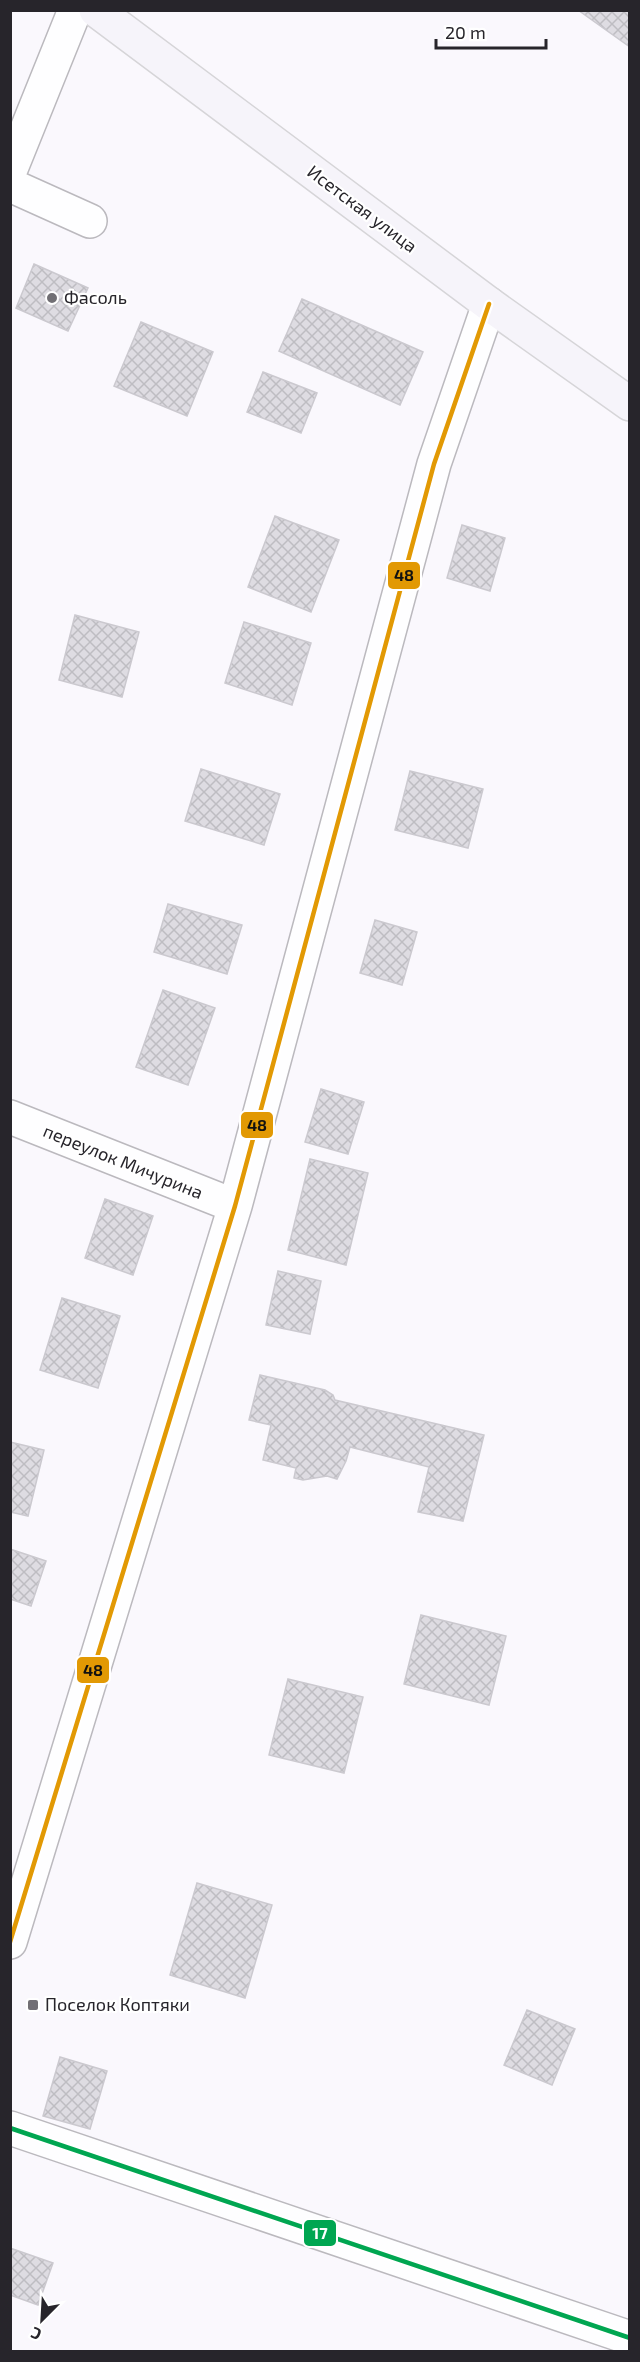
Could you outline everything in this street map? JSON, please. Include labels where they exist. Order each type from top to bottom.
[{"type":"main road","name":"Исетская улица","points":[[96,10],[489,304],[630,404]]},
{"type":"street","points":[[10,171],[75,10]]},
{"type":"street","points":[[10,186],[90,221]]},
{"type":"street","points":[[10,1942],[235,1206],[434,464],[489,304]]},
{"type":"street","name":"переулок Мичурина","points":[[10,1117],[235,1206]]},
{"type":"street","points":[[10,2128],[630,2338]]},
{"type":"building","points":[[578,10],[630,10],[630,47]]},
{"type":"building","name":"Фасоль","points":[[34,264],[88,288],[68,331],[16,308]]},
{"type":"building","points":[[302,299],[423,352],[400,405],[279,351]]},
{"type":"building","points":[[141,322],[213,352],[187,416],[114,386]]},
{"type":"building","points":[[263,372],[317,393],[301,433],[247,412]]},
{"type":"building","points":[[275,516],[339,540],[311,612],[248,587]]},
{"type":"building","points":[[462,525],[505,538],[490,591],[447,578]]},
{"type":"building","points":[[75,615],[139,632],[122,697],[59,680]]},
{"type":"building","points":[[244,622],[311,643],[292,705],[225,683]]},
{"type":"building","points":[[201,769],[280,794],[264,845],[185,821]]},
{"type":"building","points":[[410,771],[483,789],[468,848],[395,830]]},
{"type":"building","points":[[168,904],[242,925],[227,974],[154,952]]},
{"type":"building","points":[[375,920],[417,932],[402,985],[360,973]]},
{"type":"building","points":[[163,990],[215,1008],[188,1085],[136,1067]]},
{"type":"building","points":[[321,1089],[364,1102],[348,1154],[305,1142]]},
{"type":"building","points":[[310,1159],[368,1173],[346,1265],[288,1250]]},
{"type":"building","points":[[105,1199],[153,1216],[133,1275],[85,1258]]},
{"type":"building","points":[[278,1271],[321,1281],[310,1334],[266,1325]]},
{"type":"building","points":[[62,1298],[120,1316],[98,1388],[40,1370]]},
{"type":"building","points":[[260,1375],[325,1390],[333,1395],[335,1400],[484,1435],[463,1521],[418,1512],[429,1467],[350,1447],[337,1479],[327,1476],[303,1480],[294,1478],[296,1468],[263,1460],[271,1425],[249,1420]]},
{"type":"building","points":[[10,1442],[44,1450],[28,1516],[10,1512]]},
{"type":"building","points":[[10,1549],[46,1561],[31,1606],[10,1599]]},
{"type":"building","points":[[421,1615],[506,1636],[489,1705],[404,1684]]},
{"type":"building","points":[[288,1679],[363,1697],[344,1773],[269,1755]]},
{"type":"building","points":[[197,1883],[272,1905],[245,1998],[170,1975]]},
{"type":"building","points":[[527,2010],[575,2029],[552,2085],[504,2065]]},
{"type":"building","points":[[60,2057],[107,2071],[90,2129],[43,2116]]},
{"type":"building","points":[[10,2248],[53,2263],[38,2305],[10,2295]]},
{"type":"transit line","name":"48","points":[[10,1942],[235,1206],[434,464],[489,304]]},
{"type":"transit line","name":"17","points":[[10,2128],[630,2338]]},
{"type":"place","name":"Фасоль","points":[[52,298]]},
{"type":"place","name":"Поселок Коптяки","points":[[33,2005]]}]
